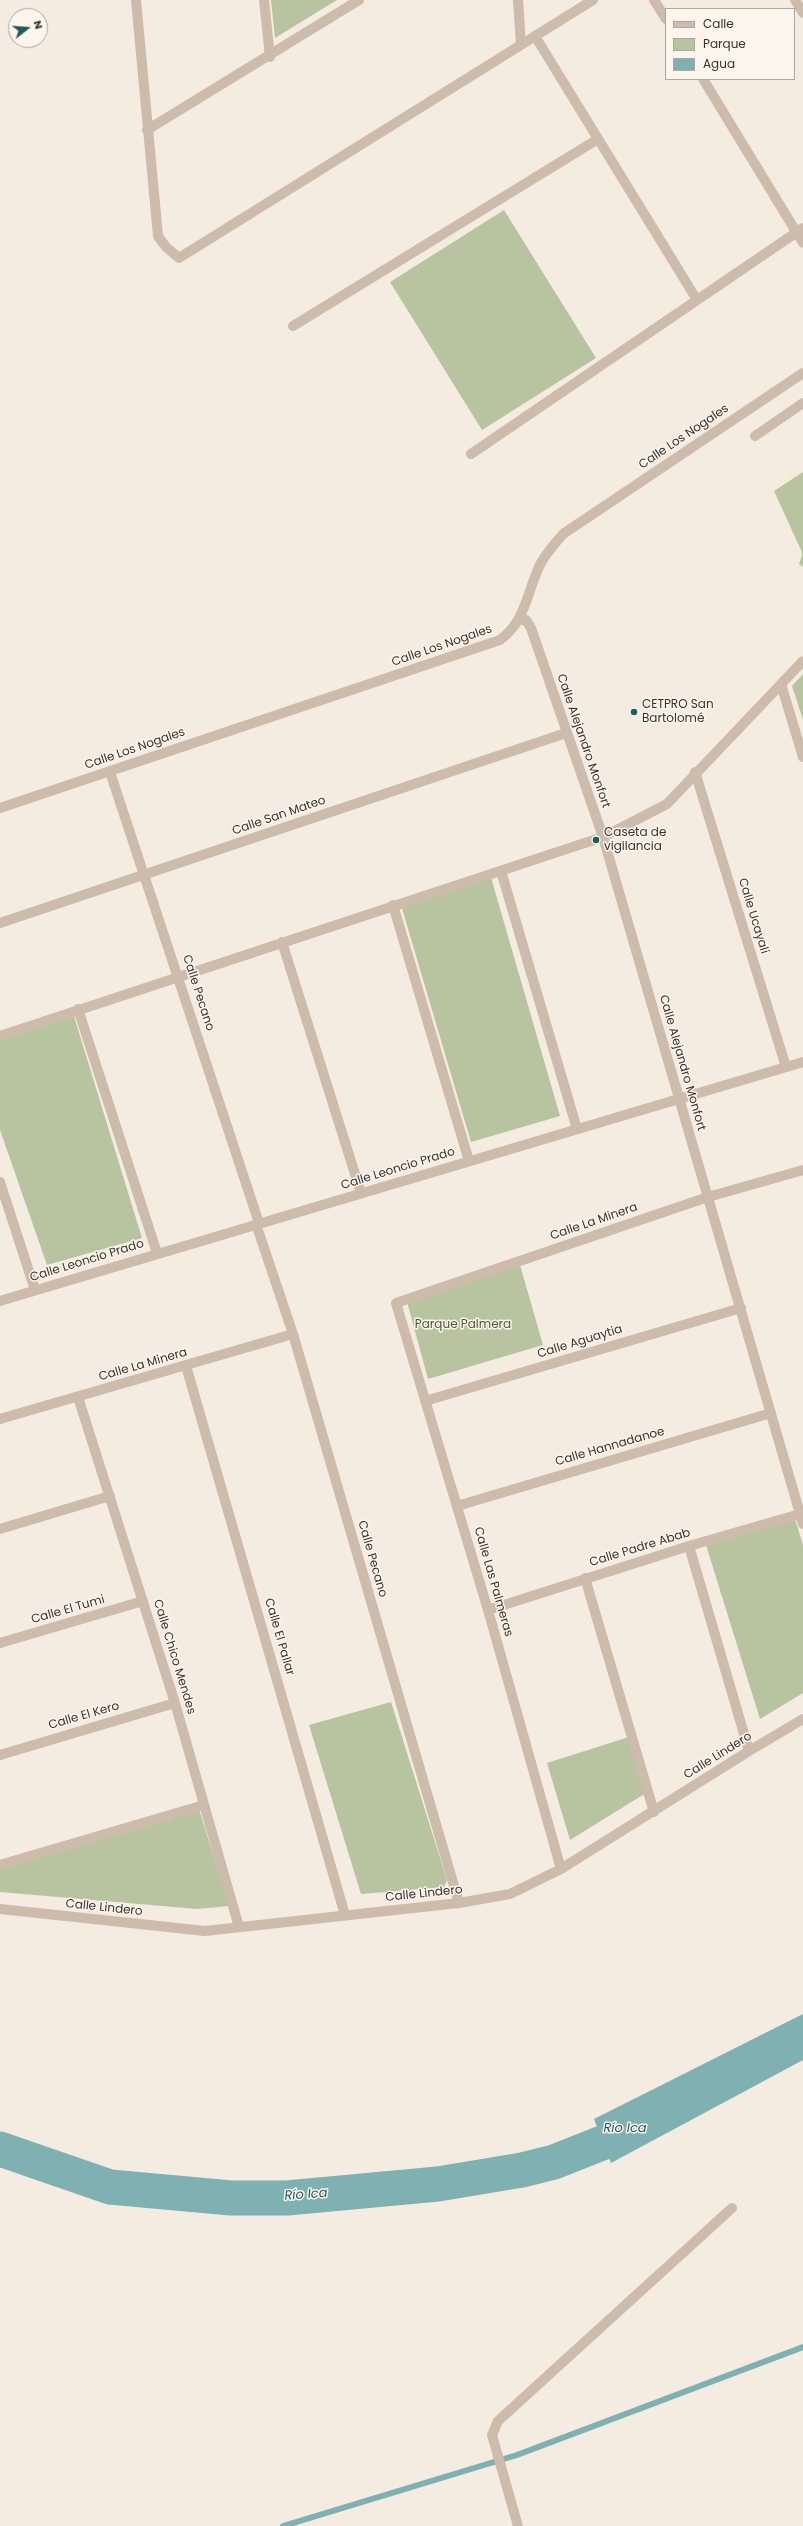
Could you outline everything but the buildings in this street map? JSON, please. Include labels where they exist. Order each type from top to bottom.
[{"type":"street","points":[[136,0],[158,236],[166,247],[179,258],[593,0]]},
{"type":"street","points":[[264,0],[270,57]]},
{"type":"street","points":[[147,130],[270,57],[359,0]]},
{"type":"street","points":[[518,0],[521,45]]},
{"type":"street","points":[[654,0],[665,18]]},
{"type":"street","points":[[795,0],[803,13]]},
{"type":"street","points":[[535,36],[697,300]]},
{"type":"street","points":[[704,80],[800,231],[803,243]]},
{"type":"street","points":[[293,326],[598,140]]},
{"type":"street","points":[[471,454],[800,231]]},
{"type":"street","name":"Calle Los Nogales","points":[[0,808],[500,640],[510,633],[518,620],[539,566],[563,534],[803,373]]},
{"type":"street","points":[[755,436],[803,403]]},
{"type":"street","name":"Calle Alejandro Monfort","points":[[518,620],[526,620],[531,628],[603,837],[803,1524]]},
{"type":"street","points":[[0,1036],[393,905],[603,837],[667,804],[695,772],[803,661]]},
{"type":"street","points":[[781,684],[803,757]]},
{"type":"street","name":"Calle San Mateo","points":[[0,924],[566,733]]},
{"type":"street","name":"Calle Pecano","points":[[110,772],[179,976],[293,1334],[459,1903]]},
{"type":"street","name":"Calle Ucayali","points":[[695,772],[786,1067]]},
{"type":"street","points":[[500,871],[577,1129]]},
{"type":"street","points":[[393,905],[469,1161]]},
{"type":"street","points":[[282,942],[362,1193]]},
{"type":"street","points":[[78,1009],[157,1253]]},
{"type":"street","name":"Calle Leoncio Prado","points":[[0,1301],[157,1253],[803,1062]]},
{"type":"street","name":"Calle La Minera","points":[[396,1303],[708,1197],[803,1170]]},
{"type":"street","points":[[0,1182],[35,1290]]},
{"type":"street","name":"Calle Las Palmeras","points":[[396,1303],[488,1610],[561,1869]]},
{"type":"street","name":"Calle Aguaytia","points":[[425,1401],[741,1308]]},
{"type":"street","name":"Calle La Minera","points":[[0,1419],[293,1334]]},
{"type":"street","name":"Calle El Pallar","points":[[186,1366],[345,1915]]},
{"type":"street","name":"Calle Chico Mendes","points":[[78,1397],[175,1703],[239,1927]]},
{"type":"street","name":"Calle Hannadanoe","points":[[457,1506],[771,1413]]},
{"type":"street","points":[[0,1529],[110,1496]]},
{"type":"street","name":"Calle Padre Abab","points":[[488,1610],[689,1546],[800,1514]]},
{"type":"street","points":[[689,1546],[749,1751]]},
{"type":"street","points":[[586,1578],[654,1812]]},
{"type":"street","name":"Calle El Tumi","points":[[0,1643],[143,1601]]},
{"type":"street","name":"Calle El Kero","points":[[0,1755],[175,1703]]},
{"type":"street","name":"Calle Lindero","points":[[0,1909],[195,1931],[459,1903],[515,1892],[561,1869],[749,1751],[803,1719]]},
{"type":"street","points":[[0,1865],[204,1805]]},
{"type":"street","points":[[518,2526],[505,2489],[492,2435],[498,2421],[732,2208]]},
{"type":"green space","points":[[271,0],[337,0],[275,38]]},
{"type":"green space","points":[[504,210],[596,358],[482,430],[390,282]]},
{"type":"green space","points":[[803,472],[803,567],[799,564],[802,555],[801,550],[774,491]]},
{"type":"green space","points":[[803,674],[803,720],[792,686]]},
{"type":"green space","points":[[490,874],[560,1116],[471,1142],[401,905]]},
{"type":"green space","points":[[73,1013],[142,1238],[47,1265],[0,1130],[0,1037]]},
{"type":"green space","name":"Parque Palmera","points":[[520,1265],[543,1345],[428,1379],[406,1298]]},
{"type":"green space","points":[[795,1519],[803,1545],[803,1693],[760,1719],[706,1545]]},
{"type":"green space","points":[[391,1702],[447,1880],[444,1887],[361,1894],[309,1725]]},
{"type":"green space","points":[[629,1737],[646,1793],[570,1840],[547,1763]]},
{"type":"green space","points":[[199,1809],[229,1906],[197,1909],[0,1892],[0,1867]]},
{"type":"water","name":"Río Ica","points":[[803,2014],[803,2060],[611,2163],[594,2119]]},
{"type":"waterway","name":"Río Ica","points":[[0,2149],[110,2187],[231,2198],[287,2198],[438,2184],[522,2170],[554,2162],[607,2141],[646,2121]]},
{"type":"waterway","points":[[283,2526],[517,2455],[803,2347]]},
{"type":"place","name":"CETPRO San Bartolomé","points":[[634,712]]},
{"type":"place","name":"Caseta de vigilancia","points":[[596,840]]}]
